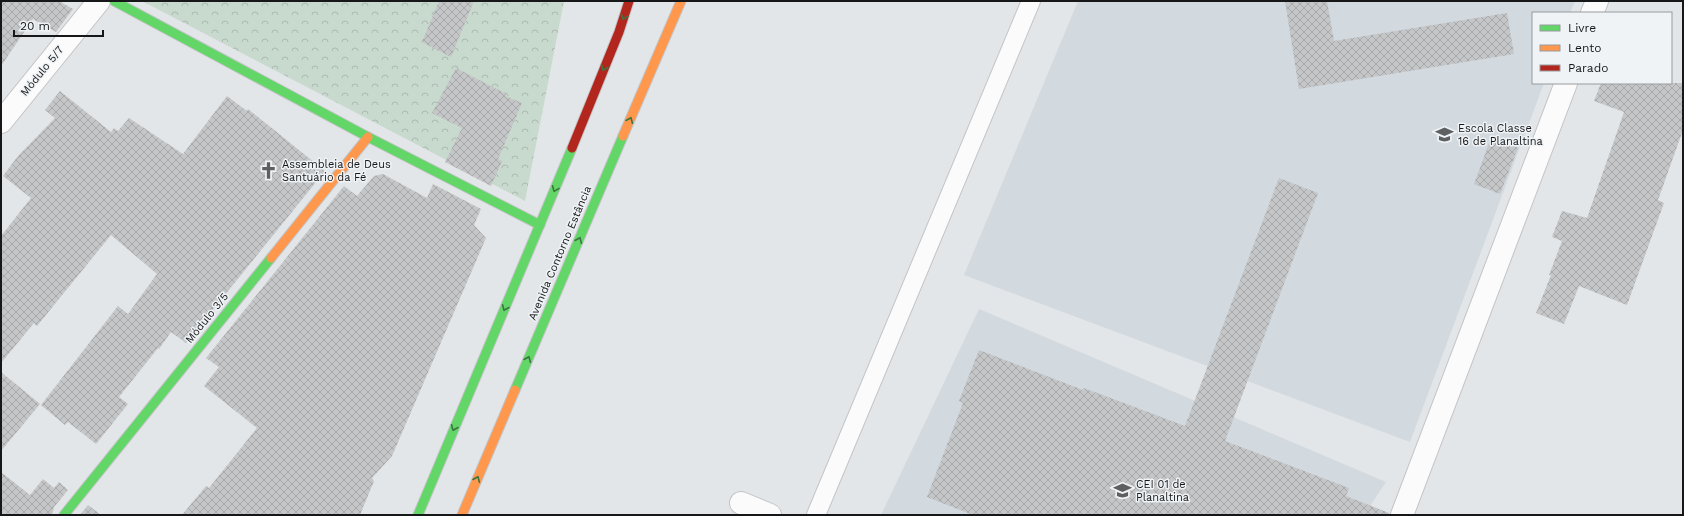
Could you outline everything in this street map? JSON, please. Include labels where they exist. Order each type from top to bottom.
[{"type":"street","name":"Módulo 5/7","points":[[1,122],[99,1]]},
{"type":"street","points":[[114,1],[368,137],[540,225]]},
{"type":"street","points":[[418,515],[540,225],[619,32],[629,1]]},
{"type":"street","name":"Avenida Contorno Estância","points":[[462,515],[681,1]]},
{"type":"street","points":[[1592,12],[1597,1]]},
{"type":"street","points":[[1402,515],[1566,84]]},
{"type":"street","name":"Módulo 3/5","points":[[64,515],[368,137]]},
{"type":"street","points":[[741,503],[770,515]]},
{"type":"lane","points":[[816,515],[1032,1]]},
{"type":"shaded area","points":[[1078,1],[1575,1],[1570,12],[1532,12],[1532,84],[1544,84],[1410,442],[964,275]]},
{"type":"shaded area","points":[[979,309],[1386,482],[1364,515],[881,515]]},
{"type":"green space","points":[[142,1],[564,1],[525,201]]},
{"type":"building","points":[[1,1],[59,1],[73,9],[56,32],[33,19],[1,66]]},
{"type":"building","points":[[439,1],[474,1],[451,57],[422,42]]},
{"type":"building","points":[[1285,1],[1327,1],[1334,41],[1507,13],[1514,54],[1299,89]]},
{"type":"building","points":[[456,68],[506,94],[505,96],[522,103],[498,159],[502,161],[491,186],[445,162],[462,128],[432,113]]},
{"type":"building","points":[[1683,83],[1683,130],[1658,200],[1664,203],[1627,305],[1579,286],[1564,324],[1536,313],[1551,275],[1549,275],[1562,241],[1552,237],[1562,211],[1587,218],[1624,112],[1594,101],[1601,84]]},
{"type":"building","points":[[60,91],[111,132],[114,128],[118,131],[129,118],[183,154],[227,96],[247,111],[248,109],[325,171],[186,343],[171,332],[159,349],[158,348],[119,397],[128,404],[96,444],[68,422],[65,425],[41,405],[118,306],[128,314],[157,274],[111,235],[37,326],[34,323],[1,363],[1,236],[31,198],[3,176],[18,156],[55,118],[45,110]]},
{"type":"building","points":[[1491,138],[1518,148],[1500,194],[1474,184]]},
{"type":"building","points":[[383,174],[427,198],[433,184],[481,209],[474,225],[486,238],[392,456],[372,478],[374,481],[360,515],[182,515],[206,486],[209,488],[257,428],[204,386],[219,367],[206,358],[344,186],[357,196],[374,176]]},
{"type":"building","points":[[1279,178],[1318,193],[1225,441],[1349,488],[1346,496],[1389,513],[1389,515],[973,515],[927,497],[963,403],[959,401],[979,350],[1083,390],[1084,388],[1185,426]]},
{"type":"building","points":[[1,372],[40,404],[1,451]]},
{"type":"building","points":[[1,472],[30,495],[43,479],[54,488],[59,482],[68,490],[54,507],[52,515],[1,515]]},
{"type":"building","points":[[88,505],[101,515],[80,515]]},
{"type":"traffic: fast","points":[[114,1],[368,137],[540,225]]},
{"type":"traffic: fast","points":[[515,390],[623,136]]},
{"type":"traffic: fast","points":[[418,515],[572,148]]},
{"type":"traffic: fast","points":[[64,515],[271,258]]},
{"type":"traffic: slow","points":[[623,136],[681,1]]},
{"type":"traffic: slow","points":[[271,258],[368,137]]},
{"type":"traffic: slow","points":[[462,515],[515,390]]},
{"type":"traffic: jam","points":[[572,148],[619,32],[629,1]]},
{"type":"place","name":"Escola Classe 16 de Planaltina","points":[[1445,134]]},
{"type":"place","name":"Assembleia de Deus Santuário da Fé","points":[[269,170]]},
{"type":"place","name":"CEI 01 de Planaltina","points":[[1123,490]]}]
